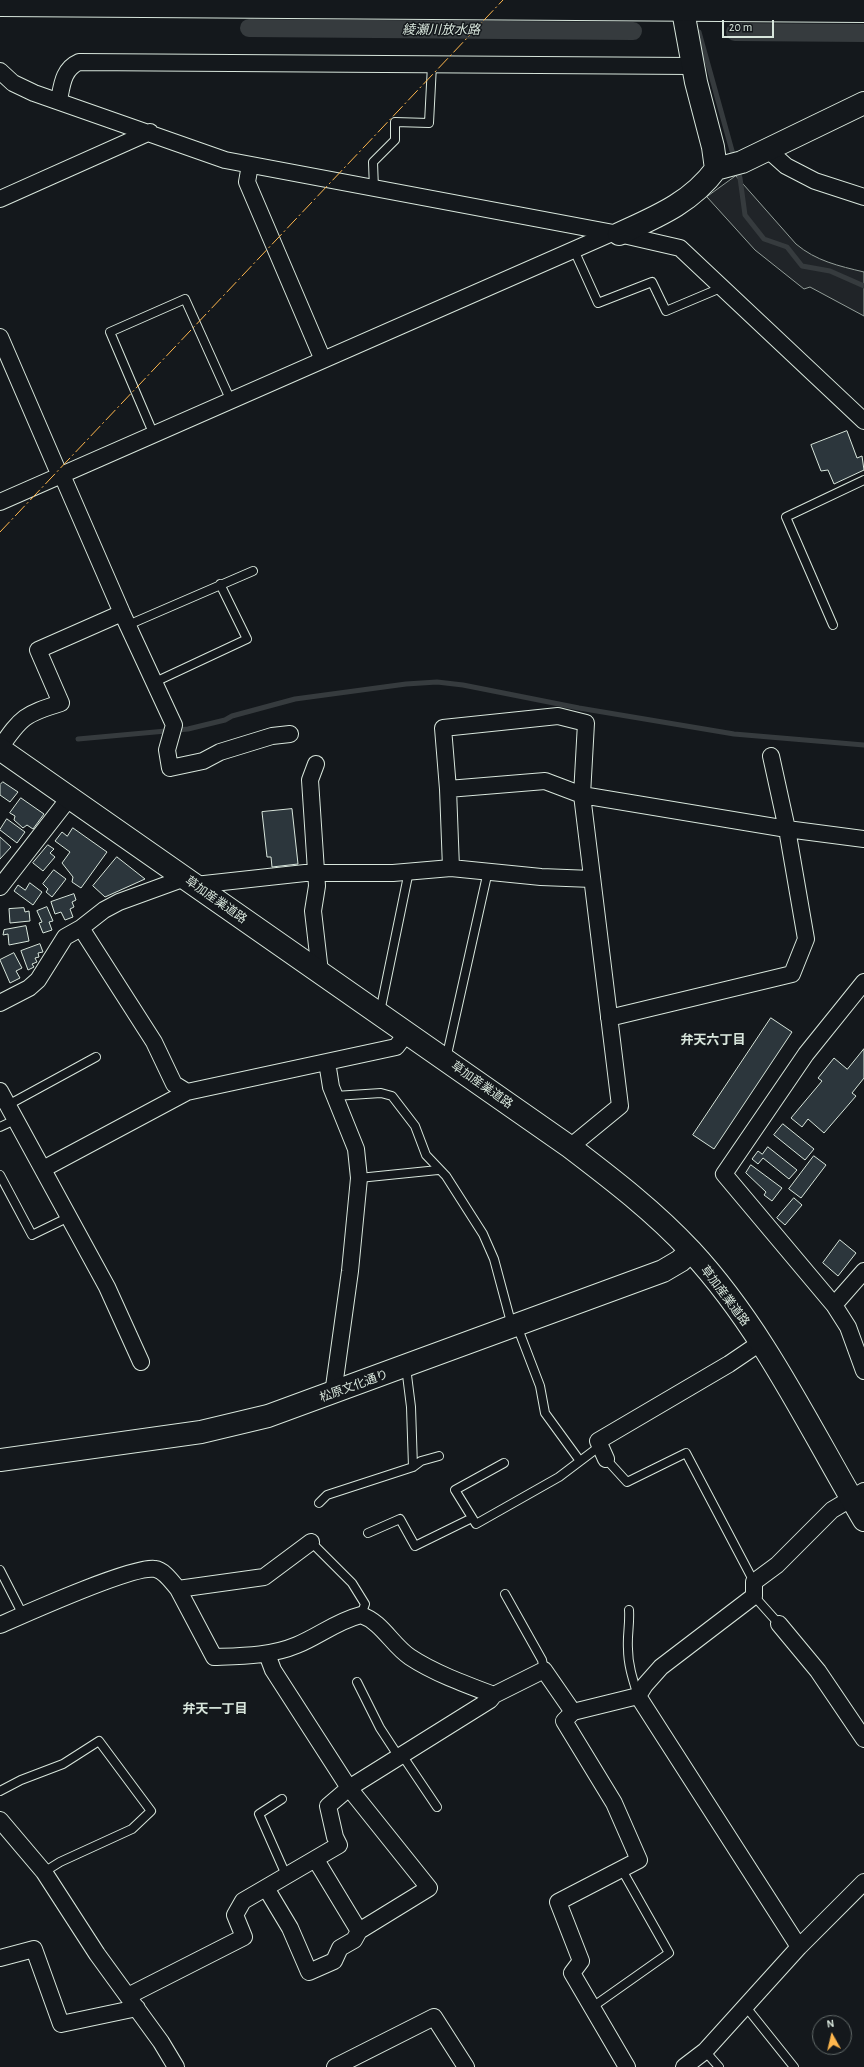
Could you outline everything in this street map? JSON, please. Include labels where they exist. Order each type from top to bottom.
[{"type":"main road","points":[[0,5],[682,5],[864,11]]},
{"type":"main road","points":[[682,5],[692,66],[714,147],[716,169]]},
{"type":"main road","points":[[616,234],[668,212],[695,193],[716,169],[742,162],[864,103]]},
{"type":"main road","name":"草加産業道路","points":[[3,752],[70,797],[570,1146],[610,1177],[691,1251],[735,1307],[760,1343],[858,1495],[864,1520]]},
{"type":"main road","name":"松原文化通り","points":[[0,1460],[201,1432],[268,1416],[333,1394],[663,1271],[680,1261],[691,1251]]},
{"type":"street","points":[[59,100],[63,79],[70,66],[78,62],[692,66]]},
{"type":"street","points":[[0,71],[13,83],[34,93],[59,100],[225,160],[616,234],[680,248],[724,287],[864,421]]},
{"type":"street","points":[[0,199],[150,132]]},
{"type":"street","points":[[768,150],[786,166],[815,181],[864,197]]},
{"type":"street","points":[[250,165],[247,182],[323,360]]},
{"type":"street","points":[[0,502],[574,250],[616,234]]},
{"type":"street","points":[[0,338],[125,619],[174,725],[167,750],[170,768],[203,761],[220,752],[272,736],[290,734]]},
{"type":"street","points":[[3,752],[16,724],[34,711],[61,703],[38,650],[125,619]]},
{"type":"street","points":[[451,868],[448,789],[442,728],[558,716],[586,723],[582,796],[620,1106],[570,1146]]},
{"type":"street","points":[[609,1018],[792,974],[806,939],[787,828],[771,756]]},
{"type":"street","points":[[316,764],[310,780],[317,886],[313,911],[320,972]]},
{"type":"street","points":[[448,789],[545,781],[582,796],[787,828],[864,838]]},
{"type":"street","points":[[0,887],[70,797]]},
{"type":"street","points":[[0,1003],[29,988],[38,980],[64,937],[81,928],[104,910],[119,902],[190,881],[316,872],[393,873],[451,868],[541,877],[592,879]]},
{"type":"street","points":[[81,928],[154,1042],[174,1084],[187,1092]]},
{"type":"street","points":[[864,982],[806,1054],[724,1174],[834,1305],[848,1327],[864,1371]]},
{"type":"street","points":[[43,1168],[187,1092],[396,1047],[407,1033]]},
{"type":"street","points":[[327,1062],[331,1088],[356,1148],[359,1178],[350,1271],[333,1394]]},
{"type":"street","points":[[0,1091],[107,1287],[141,1362]]},
{"type":"street","points":[[834,1305],[864,1271]]},
{"type":"street","points":[[603,1452],[598,1441],[729,1364],[760,1343]]},
{"type":"street","points":[[627,2067],[591,2008],[572,1973],[581,1961],[558,1902],[639,1860],[614,1803],[564,1721],[573,1712],[638,1696],[645,1685],[661,1667],[754,1589],[832,1510],[858,1495]]},
{"type":"street","points":[[178,1589],[264,1577],[311,1542]]},
{"type":"street","points":[[0,1625],[23,1614],[145,1568],[157,1569],[170,1579],[178,1589],[214,1657],[267,1654],[298,1645],[344,1620],[361,1615],[376,1624],[410,1657],[472,1687],[494,1695]]},
{"type":"street","points":[[779,1624],[818,1671],[864,1739]]},
{"type":"street","points":[[266,1888],[290,1928],[309,1972],[334,1961],[340,1948],[354,1940],[359,1931],[428,1888],[349,1788],[273,1670],[267,1654]]},
{"type":"street","points":[[0,1958],[34,1949],[61,2024],[133,2002],[244,1937],[235,1916],[243,1901],[339,1846],[335,1837],[328,1806],[349,1788],[490,1700],[494,1695],[544,1670],[573,1712]]},
{"type":"street","points":[[638,1696],[799,1947]]},
{"type":"street","points":[[0,1820],[44,1872],[97,1954],[133,2002],[176,2067]]},
{"type":"street","points":[[316,1860],[359,1931]]},
{"type":"street","points":[[684,2067],[705,2051],[799,1947],[864,1882]]},
{"type":"street","points":[[335,2067],[434,2017],[466,2067]]},
{"type":"lane","points":[[374,189],[373,162],[395,140],[395,122],[429,123],[432,65]]},
{"type":"lane","points":[[574,250],[598,303],[652,282],[666,311],[724,287]]},
{"type":"lane","points":[[154,435],[110,332],[185,299],[231,401]]},
{"type":"lane","points":[[833,626],[786,517],[864,480]]},
{"type":"lane","points":[[125,619],[253,571]]},
{"type":"lane","points":[[155,682],[247,639],[220,584]]},
{"type":"lane","points":[[380,1014],[409,871]]},
{"type":"lane","points":[[446,1060],[488,871]]},
{"type":"lane","points":[[8,1105],[96,1057]]},
{"type":"lane","points":[[335,1096],[381,1093],[392,1096],[415,1126],[426,1156],[438,1170],[446,1176],[483,1234],[515,1326],[540,1386],[545,1413],[580,1461]]},
{"type":"lane","points":[[0,1127],[16,1120]]},
{"type":"lane","points":[[359,1178],[438,1170]]},
{"type":"lane","points":[[0,1175],[32,1235],[69,1217]]},
{"type":"lane","points":[[406,1367],[412,1406],[413,1467]]},
{"type":"lane","points":[[504,1462],[455,1490],[476,1524],[559,1477],[580,1461],[603,1452],[627,1482],[686,1453],[754,1589],[779,1624]]},
{"type":"lane","points":[[319,1503],[327,1495],[413,1467],[421,1461],[438,1456]]},
{"type":"lane","points":[[368,1533],[400,1519],[415,1546],[472,1518]]},
{"type":"lane","points":[[311,1542],[352,1583],[365,1604],[361,1615]]},
{"type":"lane","points":[[0,1570],[23,1614]]},
{"type":"lane","points":[[505,1594],[542,1660],[544,1670]]},
{"type":"lane","points":[[629,1610],[630,1625],[628,1649],[631,1672],[638,1696]]},
{"type":"lane","points":[[357,1682],[380,1728],[437,1807]]},
{"type":"lane","points":[[0,1791],[21,1780],[63,1764],[99,1741],[151,1810],[132,1829],[60,1862],[44,1872]]},
{"type":"lane","points":[[282,1799],[259,1814],[286,1876]]},
{"type":"lane","points":[[591,2008],[669,1953],[622,1870]]},
{"type":"lane","points":[[746,2007],[794,2067]]},
{"type":"lane","points":[[705,2051],[719,2067]]},
{"type":"shaded area","points":[[736,176],[796,244],[804,250],[828,262],[864,272],[864,316],[810,287],[804,289],[755,250],[707,197]]},
{"type":"building","points":[[847,431],[857,458],[862,456],[864,470],[834,484],[828,470],[821,471],[811,445]]},
{"type":"building","points":[[3,782],[18,792],[10,802],[0,795],[0,785]]},
{"type":"building","points":[[21,798],[44,814],[33,829],[27,825],[23,828],[14,820],[15,816],[10,813]]},
{"type":"building","points":[[292,809],[298,864],[272,867],[271,857],[267,857],[262,812]]},
{"type":"building","points":[[7,819],[25,832],[17,843],[0,830]]},
{"type":"building","points":[[73,828],[107,852],[81,888],[72,882],[73,877],[62,863],[70,852],[55,841],[62,832],[67,836]]},
{"type":"building","points":[[0,837],[11,847],[0,859]]},
{"type":"building","points":[[48,845],[54,849],[50,853],[55,857],[43,871],[33,863]]},
{"type":"building","points":[[117,857],[145,879],[105,897],[93,886]]},
{"type":"building","points":[[54,870],[66,879],[52,897],[46,892],[48,889],[43,884]]},
{"type":"building","points":[[30,883],[42,892],[33,905],[14,891],[18,885],[25,890]]},
{"type":"building","points":[[74,894],[76,900],[72,902],[74,907],[70,909],[73,917],[65,920],[61,912],[55,914],[51,902]]},
{"type":"building","points":[[47,907],[53,921],[49,922],[52,930],[43,933],[39,923],[42,922],[37,911]]},
{"type":"building","points":[[24,908],[25,912],[29,911],[30,921],[10,923],[9,909]]},
{"type":"building","points":[[26,926],[29,941],[9,945],[8,934],[3,935],[4,930]]},
{"type":"building","points":[[40,944],[43,952],[38,953],[39,957],[35,958],[37,962],[32,964],[34,967],[28,970],[21,951]]},
{"type":"building","points":[[14,953],[22,968],[16,971],[20,978],[10,983],[0,960]]},
{"type":"building","points":[[771,1018],[792,1032],[714,1149],[693,1135]]},
{"type":"building","points":[[864,1049],[864,1078],[852,1093],[856,1096],[824,1133],[808,1119],[802,1127],[791,1118],[822,1081],[818,1078],[834,1058],[847,1069]]},
{"type":"building","points":[[783,1124],[814,1149],[805,1160],[774,1135]]},
{"type":"building","points":[[768,1147],[797,1170],[789,1179],[763,1158],[758,1164],[752,1159],[758,1151],[762,1154]]},
{"type":"building","points":[[814,1156],[826,1165],[801,1198],[789,1189]]},
{"type":"building","points":[[751,1165],[782,1188],[772,1201],[764,1195],[766,1192],[746,1173]]},
{"type":"building","points":[[794,1198],[802,1205],[785,1225],[777,1218]]},
{"type":"building","points":[[840,1240],[856,1253],[838,1276],[823,1263]]},
{"type":"waterway","name":"綾瀬川放水路","points":[[249,28],[633,31]]},
{"type":"waterway","points":[[699,32],[734,158]]},
{"type":"waterway","name":"綾瀬川放水路","points":[[735,32],[864,33]]},
{"type":"waterway","points":[[737,168],[740,178],[745,215],[764,239],[787,247],[802,266],[830,271],[864,286]]},
{"type":"waterway","points":[[78,739],[188,729],[225,720],[232,716],[295,699],[406,684],[437,682],[463,685],[579,708],[734,734],[864,745]]},
{"type":"power","points":[[0,532],[503,0]]},
{"type":"district","name":"弁天六丁目","points":[[713,1040]]},
{"type":"district","name":"弁天一丁目","points":[[215,1709]]}]
